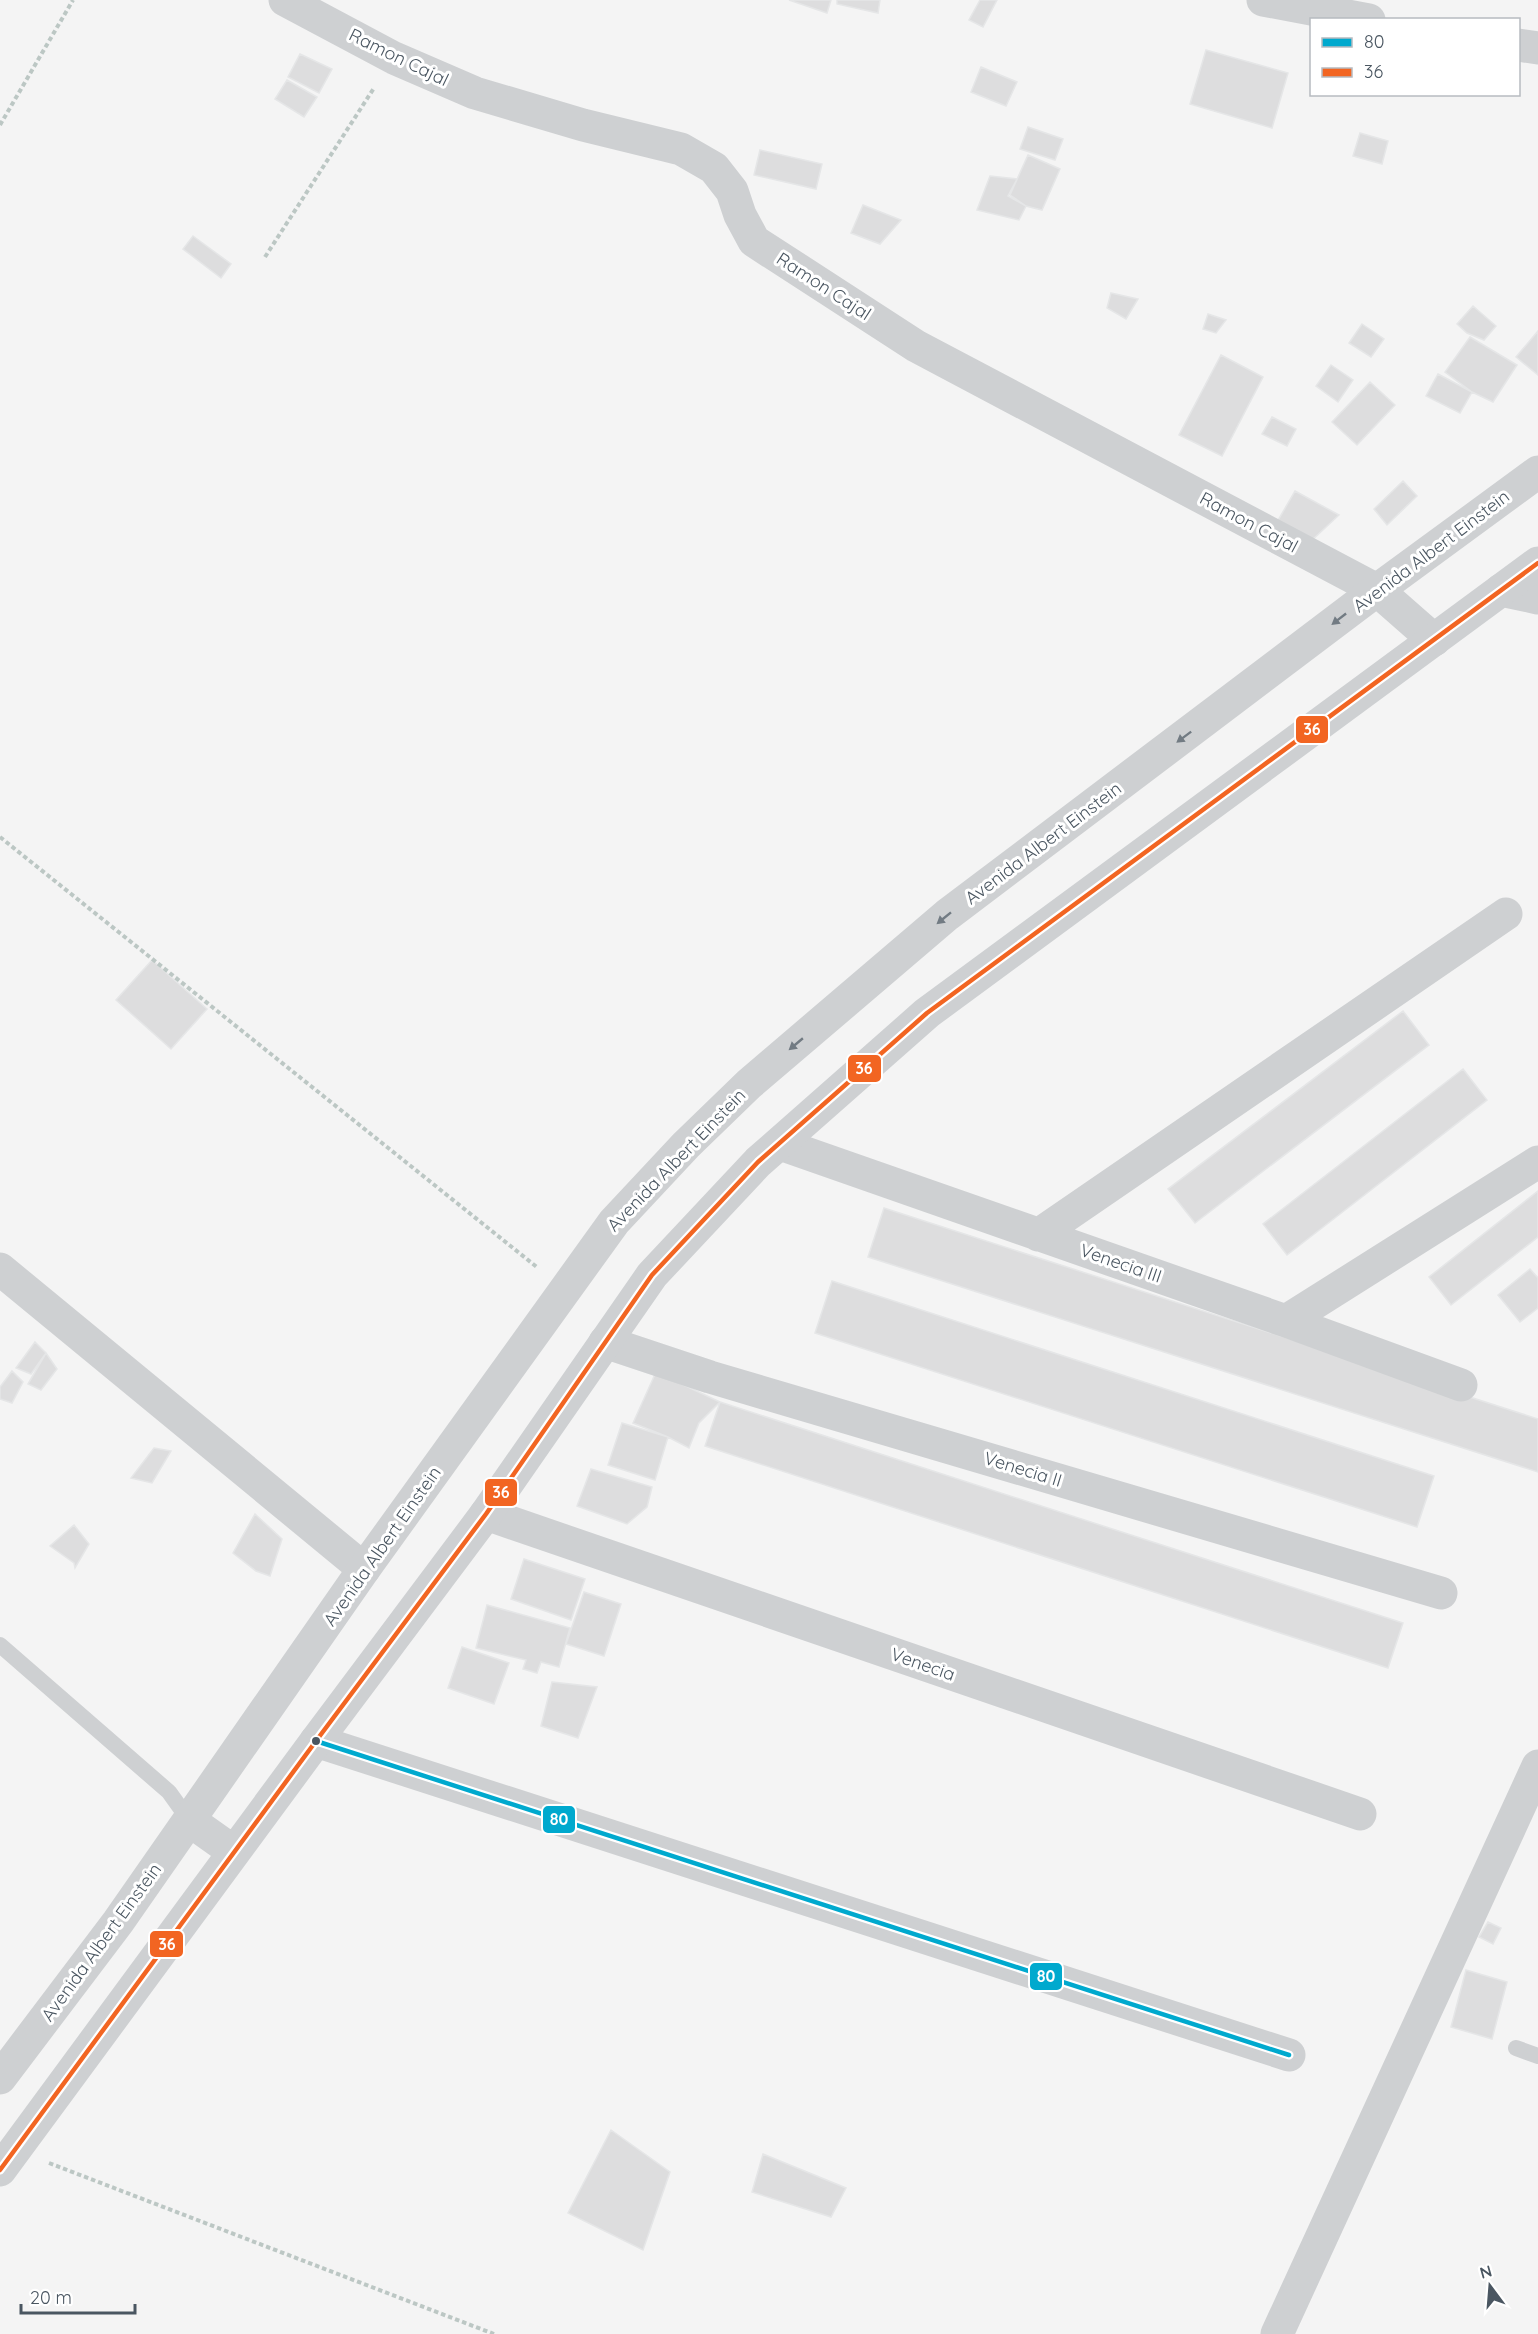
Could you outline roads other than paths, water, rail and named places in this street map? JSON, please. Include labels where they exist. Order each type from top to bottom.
[{"type":"street","name":"Ramon Cajal","points":[[285,0],[394,57],[475,93],[583,125],[681,150],[714,168],[732,191],[740,215],[754,241],[916,346],[1377,590],[1434,640]]},
{"type":"street","points":[[1263,0],[1358,18]]},
{"type":"street","points":[[1520,45],[1538,48]]},
{"type":"street","name":"Avenida Albert Einstein","points":[[0,2078],[118,1922],[364,1569],[614,1222],[686,1146],[749,1084],[947,915],[1377,590],[1538,472]]},
{"type":"street","points":[[7,2160],[486,1514],[652,1275],[758,1162],[927,1013],[1538,563]]},
{"type":"street","points":[[1501,590],[1538,598]]},
{"type":"street","points":[[1038,1235],[1506,914]]},
{"type":"street","name":"Venecia III","points":[[780,1144],[1286,1321],[1461,1385]]},
{"type":"street","points":[[1286,1321],[1538,1162]]},
{"type":"street","points":[[0,1269],[364,1569]]},
{"type":"street","name":"Venecia II","points":[[605,1342],[710,1377],[1441,1593]]},
{"type":"street","name":"Venecia","points":[[486,1514],[1360,1814]]},
{"type":"street","points":[[316,1741],[1289,2055]]},
{"type":"street","points":[[1277,2334],[1538,1766]]},
{"type":"street","points":[[189,1820],[234,1852]]},
{"type":"lane","points":[[0,1645],[169,1792],[189,1820]]},
{"type":"lane","points":[[1516,2048],[1538,2056]]}]
